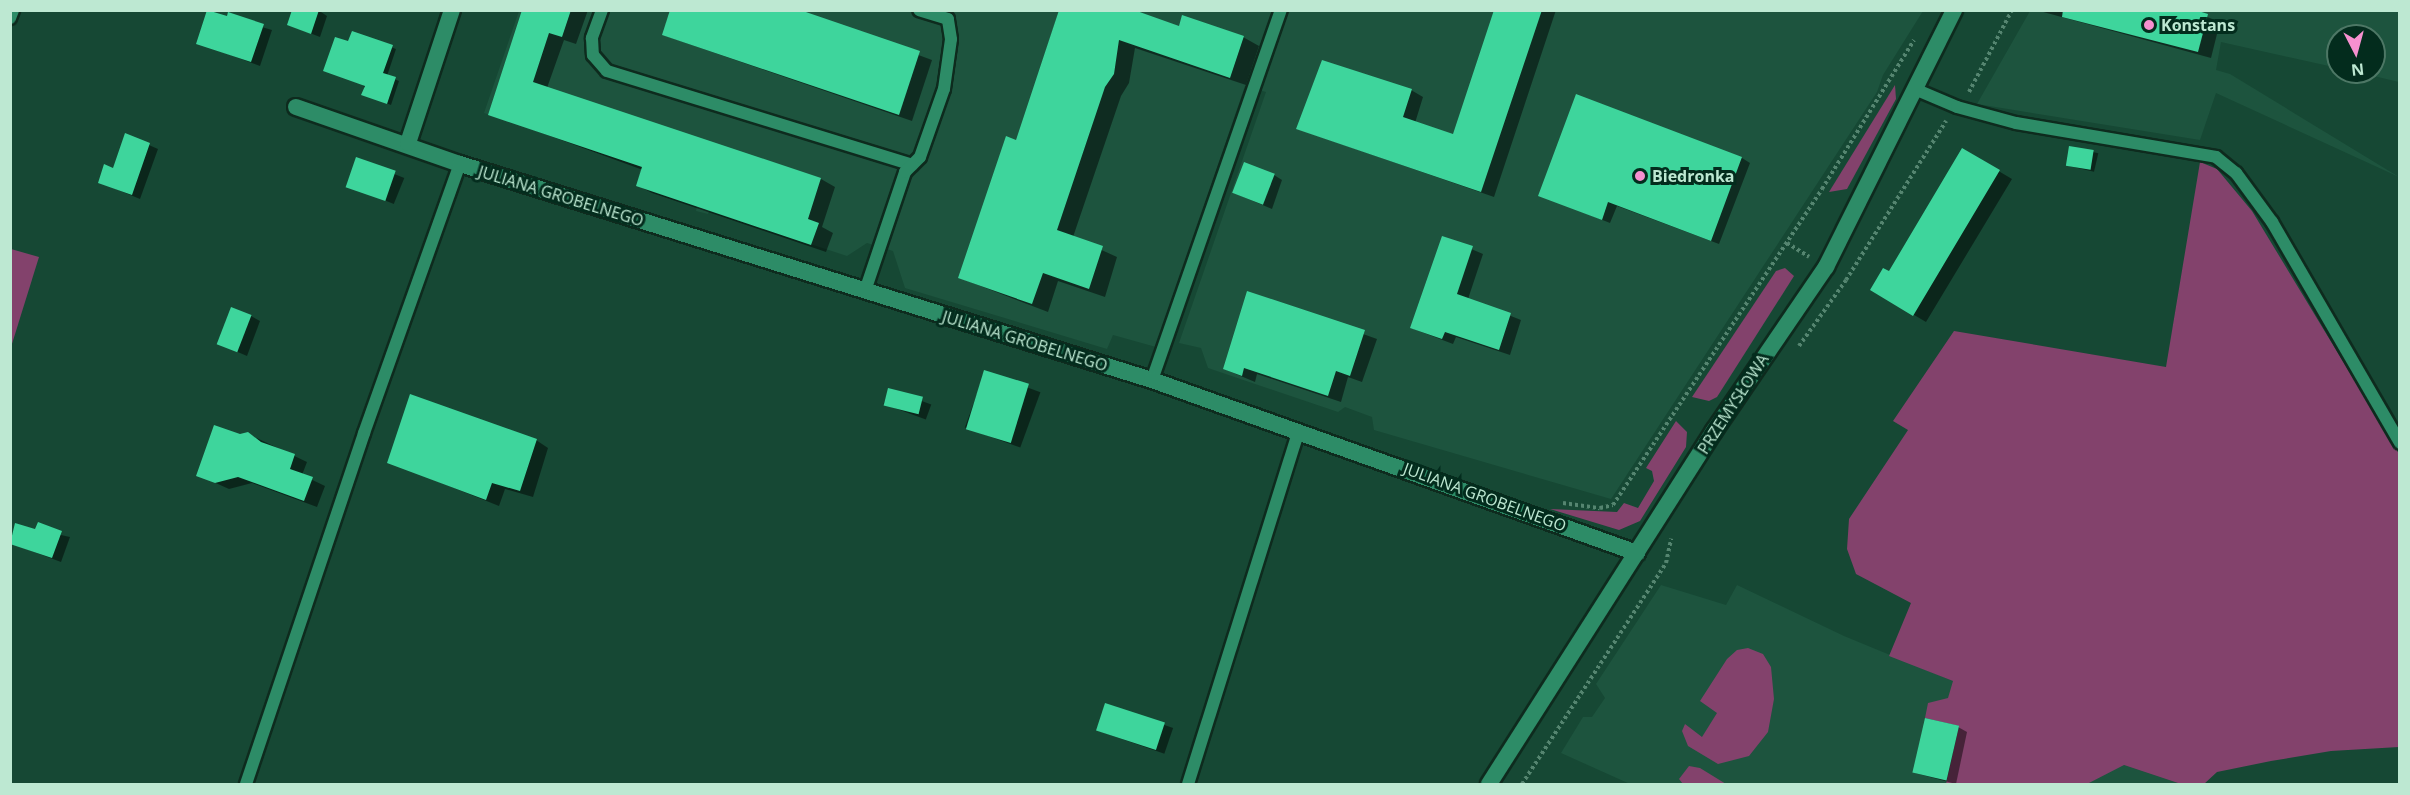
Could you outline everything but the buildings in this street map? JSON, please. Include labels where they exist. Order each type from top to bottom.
[{"type":"street","points":[[408,143],[452,10]]},
{"type":"street","name":"PRZEMYSŁOWA","points":[[1489,784],[1636,554],[1826,267],[1917,90],[1954,10]]},
{"type":"street","name":"JULIANA GROBELNEGO","points":[[296,107],[408,143],[460,164],[1152,380],[1636,554]]},
{"type":"lane","points":[[10,18],[13,10]]},
{"type":"lane","points":[[602,10],[592,38],[593,55],[607,71],[912,165]]},
{"type":"lane","points":[[865,291],[898,190],[912,165],[920,156],[944,89],[951,39],[948,19],[919,10]]},
{"type":"lane","points":[[1152,380],[1281,10]]},
{"type":"lane","points":[[1917,90],[1957,107],[2016,123],[2216,157],[2236,173],[2272,222],[2400,443]]},
{"type":"lane","points":[[246,784],[364,433],[460,164]]},
{"type":"lane","points":[[1188,784],[1299,432]]},
{"type":"path","points":[[1557,502],[1600,508],[1613,505],[1786,243],[1920,29]]},
{"type":"path","points":[[1786,243],[1809,257]]},
{"type":"path","points":[[1522,784],[1666,563],[1669,546]]},
{"type":"shaded area","points":[[519,11],[1923,11],[1883,75],[1877,92],[1611,499],[1374,430],[1372,417],[1345,407],[1338,412],[1208,368],[1201,348],[1179,343],[1266,92],[1245,86],[1156,347],[1113,335],[1107,349],[905,288],[893,251],[867,243],[847,256],[709,211],[708,214],[696,211],[697,206],[636,186],[641,167],[484,113]]},
{"type":"shaded area","points":[[2030,11],[2399,11],[2399,82],[2386,79],[2386,24],[2326,24],[2326,65],[2221,42],[2216,70],[2230,74],[2399,177],[2216,93],[2200,140],[1977,104]]},
{"type":"shaded area","points":[[1895,85],[1896,99],[1847,189],[1829,192]]},
{"type":"shaded area","points":[[2200,162],[2217,169],[2252,211],[2399,454],[2399,747],[2331,751],[2271,761],[2217,772],[2204,784],[2181,784],[2124,765],[2087,784],[1946,784],[1959,726],[1925,718],[1928,703],[1948,698],[1953,681],[1889,656],[1911,603],[1856,574],[1847,549],[1849,519],[1908,430],[1893,421],[1954,331],[2166,367]]},
{"type":"shaded area","points":[[10,249],[39,257],[11,347]]},
{"type":"shaded area","points":[[1785,268],[1794,276],[1717,397],[1709,401],[1692,397],[1776,271]]},
{"type":"shaded area","points":[[1676,421],[1687,432],[1686,447],[1640,521],[1619,530],[1550,509],[1617,512],[1624,503],[1638,508],[1654,481],[1652,471],[1646,468]]},
{"type":"shaded area","points":[[1661,585],[1726,605],[1737,585],[1844,636],[1953,681],[2124,765],[2181,784],[1630,784],[1561,753],[1583,717],[1592,717],[1605,698],[1596,684]]},
{"type":"shaded area","points":[[1748,648],[1763,654],[1771,667],[1774,699],[1768,732],[1749,756],[1718,764],[1688,746],[1682,731],[1685,724],[1702,737],[1717,713],[1700,701],[1727,659],[1737,650]]},
{"type":"shaded area","points":[[1689,766],[1700,768],[1726,784],[1683,784],[1679,779]]},
{"type":"place","name":"Konstans","points":[[2149,25]]},
{"type":"place","name":"Biedronka","points":[[1640,176]]}]
